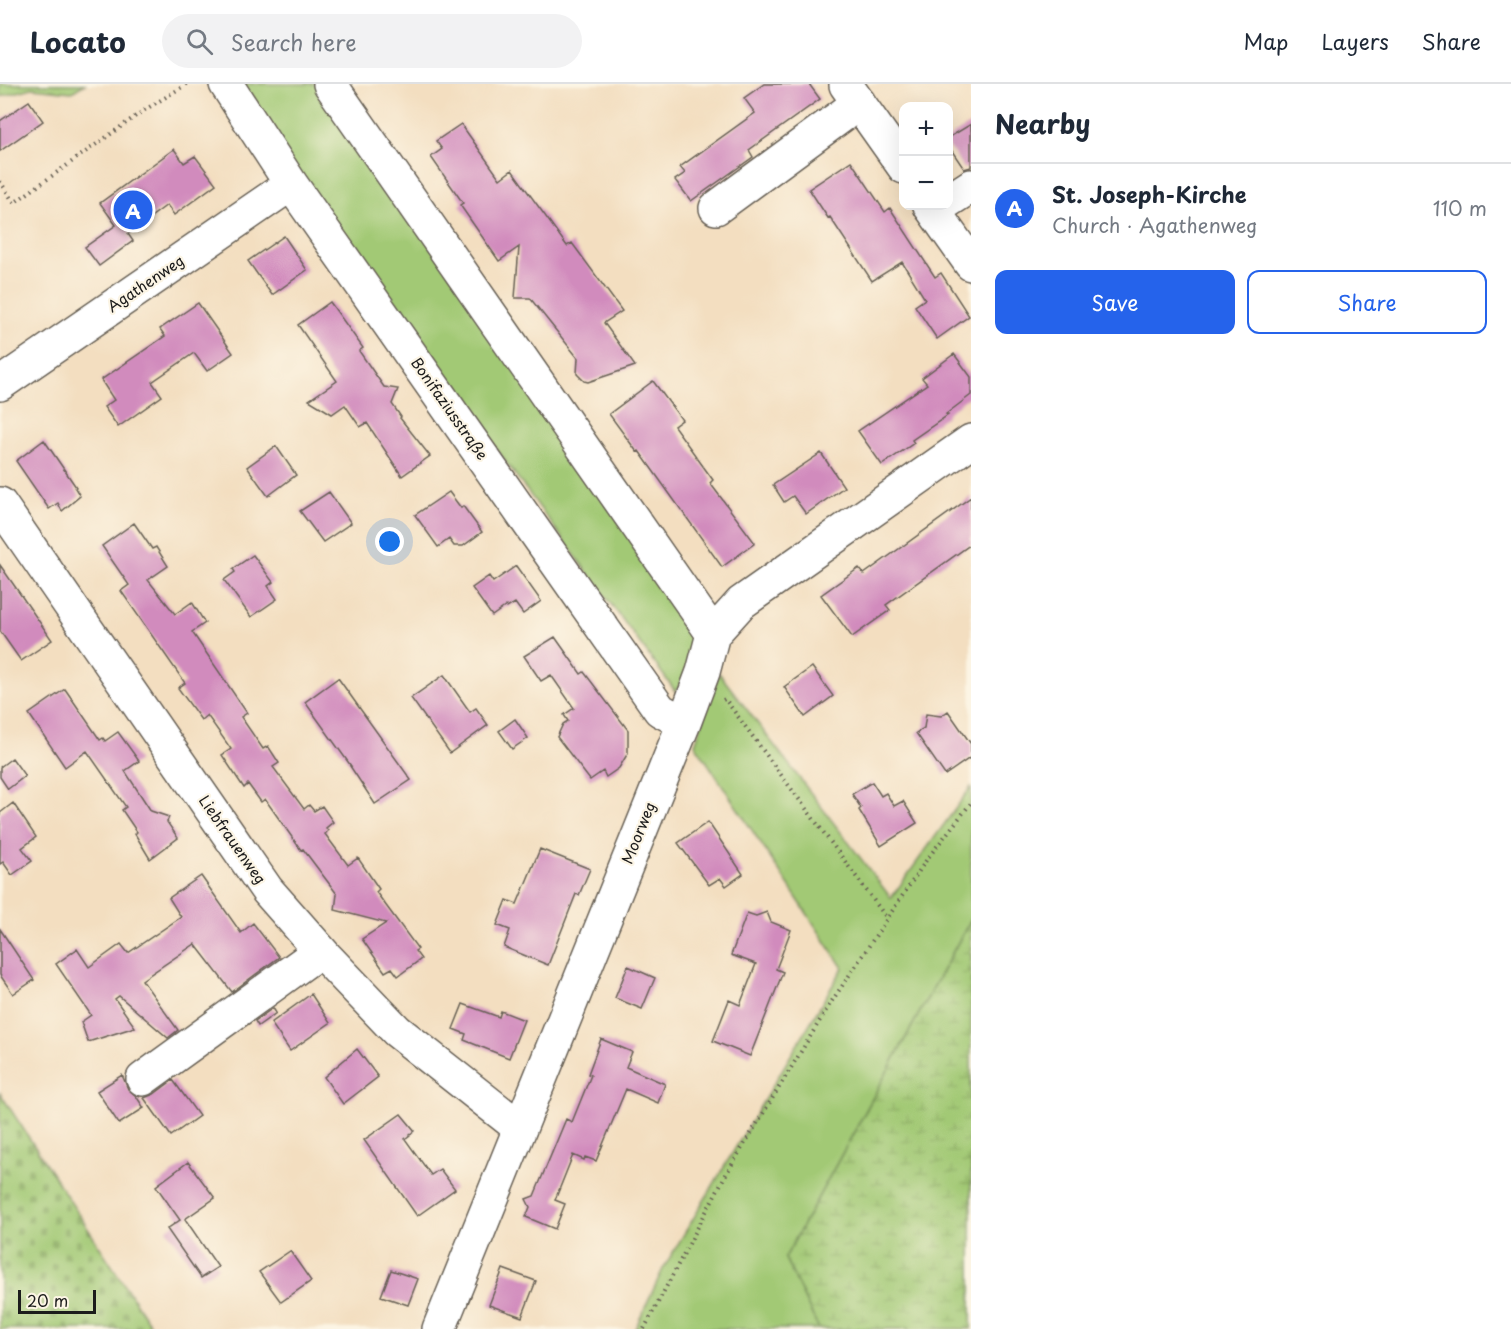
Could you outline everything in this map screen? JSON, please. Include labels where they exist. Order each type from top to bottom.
[{"type":"street","name":"Bonifaziusstraße","points":[[226,84],[291,184],[660,710],[684,723]]},
{"type":"street","points":[[330,84],[713,634]]},
{"type":"street","points":[[716,208],[851,90],[899,161]]},
{"type":"street","name":"Agathenweg","points":[[0,384],[291,184]]},
{"type":"street","points":[[953,197],[971,186]]},
{"type":"street","points":[[941,210],[971,264]]},
{"type":"street","name":"Moorweg","points":[[439,1329],[684,723],[703,672],[713,634],[741,603],[971,441]]},
{"type":"street","name":"Liebfrauenweg","points":[[0,504],[267,890],[320,951],[397,1030],[520,1128]]},
{"type":"street","points":[[143,1078],[320,951]]},
{"type":"path","points":[[0,181],[14,203],[143,111],[187,84]]},
{"type":"path","points":[[684,723],[725,699],[886,917]]},
{"type":"path","points":[[644,1329],[725,1176],[830,1004],[886,917],[927,859],[971,803]]},
{"type":"green space","points":[[0,84],[85,84],[72,92],[32,88],[0,97]]},
{"type":"green space","points":[[231,84],[321,84],[696,633],[690,664],[676,692],[295,177]]},
{"type":"green space","points":[[719,673],[891,898],[971,787],[971,919],[785,1258],[819,1329],[635,1329],[663,1269],[843,968],[695,744]]},
{"type":"green space","points":[[971,919],[971,1329],[819,1329],[785,1258]]},
{"type":"green space","points":[[0,1093],[153,1329],[0,1329]]},
{"type":"building","points":[[764,84],[809,84],[820,99],[749,150],[753,157],[691,201],[675,180],[685,173],[680,167],[755,113],[744,98]]},
{"type":"building","points":[[29,101],[43,121],[0,151],[0,121]]},
{"type":"building","points":[[461,124],[500,179],[512,170],[567,246],[572,243],[622,311],[604,323],[635,366],[588,382],[584,381],[577,374],[578,358],[530,298],[515,298],[519,247],[499,261],[460,205],[463,203],[431,157],[442,149],[436,141]]},
{"type":"building","points":[[971,124],[971,167],[964,169],[953,152],[953,135]]},
{"type":"building","points":[[174,149],[184,163],[195,156],[216,184],[174,215],[167,205],[128,234],[133,241],[99,266],[85,247],[116,225],[100,203]]},
{"type":"building","points":[[851,161],[885,212],[890,208],[935,277],[941,273],[969,316],[937,339],[915,306],[925,299],[902,262],[872,281],[809,189]]},
{"type":"building","points":[[284,236],[307,270],[272,295],[248,261]]},
{"type":"building","points":[[330,302],[363,348],[359,351],[384,387],[398,389],[392,404],[400,418],[430,456],[402,476],[367,423],[360,427],[345,405],[332,414],[309,400],[337,381],[298,325]]},
{"type":"building","points":[[198,303],[233,353],[207,371],[194,353],[152,382],[162,396],[118,427],[104,407],[114,400],[101,380],[165,336],[160,329]]},
{"type":"building","points":[[954,354],[971,377],[971,395],[946,414],[948,415],[912,440],[914,443],[882,465],[858,431],[927,384],[922,378]]},
{"type":"building","points":[[653,381],[682,420],[674,426],[713,480],[710,483],[755,543],[722,567],[639,451],[637,452],[609,414]]},
{"type":"building","points":[[44,440],[80,496],[62,511],[58,503],[49,509],[16,461]]},
{"type":"building","points":[[276,446],[296,475],[268,496],[247,467]]},
{"type":"building","points":[[821,453],[844,487],[806,514],[793,496],[784,502],[773,485]]},
{"type":"building","points":[[329,492],[351,523],[323,542],[300,511]]},
{"type":"building","points":[[449,492],[461,508],[463,506],[482,532],[463,546],[454,546],[449,539],[438,547],[415,515]]},
{"type":"building","points":[[971,497],[971,544],[886,605],[890,610],[852,637],[821,595],[859,568],[864,574]]},
{"type":"building","points":[[134,523],[152,549],[156,547],[168,566],[148,580],[175,614],[192,602],[205,623],[192,632],[247,713],[241,717],[263,749],[268,746],[279,763],[273,767],[304,809],[309,805],[314,811],[322,806],[333,822],[326,828],[328,831],[325,834],[348,865],[358,858],[379,889],[376,892],[418,949],[415,951],[421,959],[398,976],[392,968],[385,972],[362,939],[386,923],[335,910],[337,894],[303,849],[301,850],[265,799],[261,802],[248,784],[244,788],[222,755],[231,749],[207,715],[201,720],[178,688],[185,683],[121,591],[129,585],[102,546]]},
{"type":"building","points":[[253,555],[273,582],[268,586],[277,599],[251,617],[224,580],[235,572],[233,569]]},
{"type":"building","points":[[0,565],[52,640],[21,661],[0,631]]},
{"type":"building","points":[[516,566],[541,601],[523,614],[515,603],[507,608],[506,606],[492,616],[472,588],[489,576],[493,582]]},
{"type":"building","points":[[555,637],[581,674],[584,672],[628,730],[628,753],[619,768],[606,777],[603,771],[590,780],[557,737],[563,724],[568,721],[564,715],[574,708],[551,675],[541,681],[524,656]]},
{"type":"building","points":[[812,667],[833,696],[805,717],[784,687]]},
{"type":"building","points":[[444,675],[470,712],[476,708],[488,725],[450,753],[411,698]]},
{"type":"building","points":[[338,678],[411,780],[375,804],[305,702]]},
{"type":"building","points":[[65,689],[100,740],[103,738],[105,741],[118,732],[139,761],[125,771],[151,811],[169,817],[167,822],[178,838],[150,859],[135,834],[137,832],[122,810],[126,807],[87,751],[65,767],[29,714]]},
{"type":"building","points":[[948,711],[971,744],[971,757],[945,775],[916,733],[924,728],[926,714],[941,716]]},
{"type":"building","points":[[515,719],[528,738],[512,749],[499,731]]},
{"type":"building","points":[[12,758],[25,776],[8,789],[0,777],[0,767]]},
{"type":"building","points":[[872,782],[881,796],[886,793],[894,806],[903,801],[917,823],[881,846],[852,794]]},
{"type":"building","points":[[13,803],[36,837],[22,848],[32,861],[12,875],[3,862],[0,864],[0,813]]},
{"type":"building","points":[[708,822],[743,874],[726,886],[720,878],[709,885],[678,843]]},
{"type":"building","points":[[540,849],[590,869],[579,895],[576,894],[548,965],[504,947],[510,930],[497,925],[507,900],[517,904]]},
{"type":"building","points":[[201,876],[241,933],[253,923],[279,957],[232,992],[195,944],[142,980],[178,1030],[168,1038],[119,996],[115,999],[135,1027],[88,1042],[81,1022],[91,1015],[56,964],[77,949],[89,967],[121,944],[128,953],[181,917],[169,898]]},
{"type":"building","points":[[767,912],[771,922],[791,930],[776,969],[783,972],[750,1056],[713,1041],[729,1000],[740,1005],[756,964],[731,955],[747,913],[756,916]]},
{"type":"building","points":[[0,929],[34,980],[13,994],[0,975]]},
{"type":"building","points":[[628,966],[655,978],[642,1009],[615,998]]},
{"type":"building","points":[[311,994],[330,1023],[290,1051],[271,1023]]},
{"type":"building","points":[[463,1004],[499,1017],[501,1011],[524,1020],[509,1058],[464,1040],[466,1034],[453,1029]]},
{"type":"building","points":[[273,1008],[276,1013],[258,1026],[255,1021]]},
{"type":"building","points":[[601,1039],[632,1052],[626,1067],[665,1084],[658,1103],[626,1089],[596,1161],[585,1157],[584,1160],[573,1155],[555,1200],[565,1204],[555,1229],[526,1217],[530,1207],[526,1199],[534,1196],[566,1119],[572,1122],[591,1075],[588,1074]]},
{"type":"building","points":[[357,1049],[378,1077],[343,1104],[324,1077]]},
{"type":"building","points":[[122,1075],[128,1089],[144,1108],[119,1124],[97,1091]]},
{"type":"building","points":[[173,1080],[199,1116],[171,1136],[144,1098],[154,1094]]},
{"type":"building","points":[[401,1114],[415,1131],[405,1139],[431,1175],[440,1169],[455,1189],[417,1216],[364,1140]]},
{"type":"building","points":[[188,1162],[215,1198],[185,1219],[218,1267],[201,1278],[167,1229],[180,1220],[156,1186]]},
{"type":"building","points":[[290,1251],[311,1281],[281,1302],[259,1272]]},
{"type":"building","points":[[503,1269],[536,1281],[522,1317],[489,1305]]},
{"type":"building","points":[[391,1270],[418,1279],[408,1305],[381,1296]]},
{"type":"place","name":"St. Joseph-Kirche","points":[[133,210]]}]
